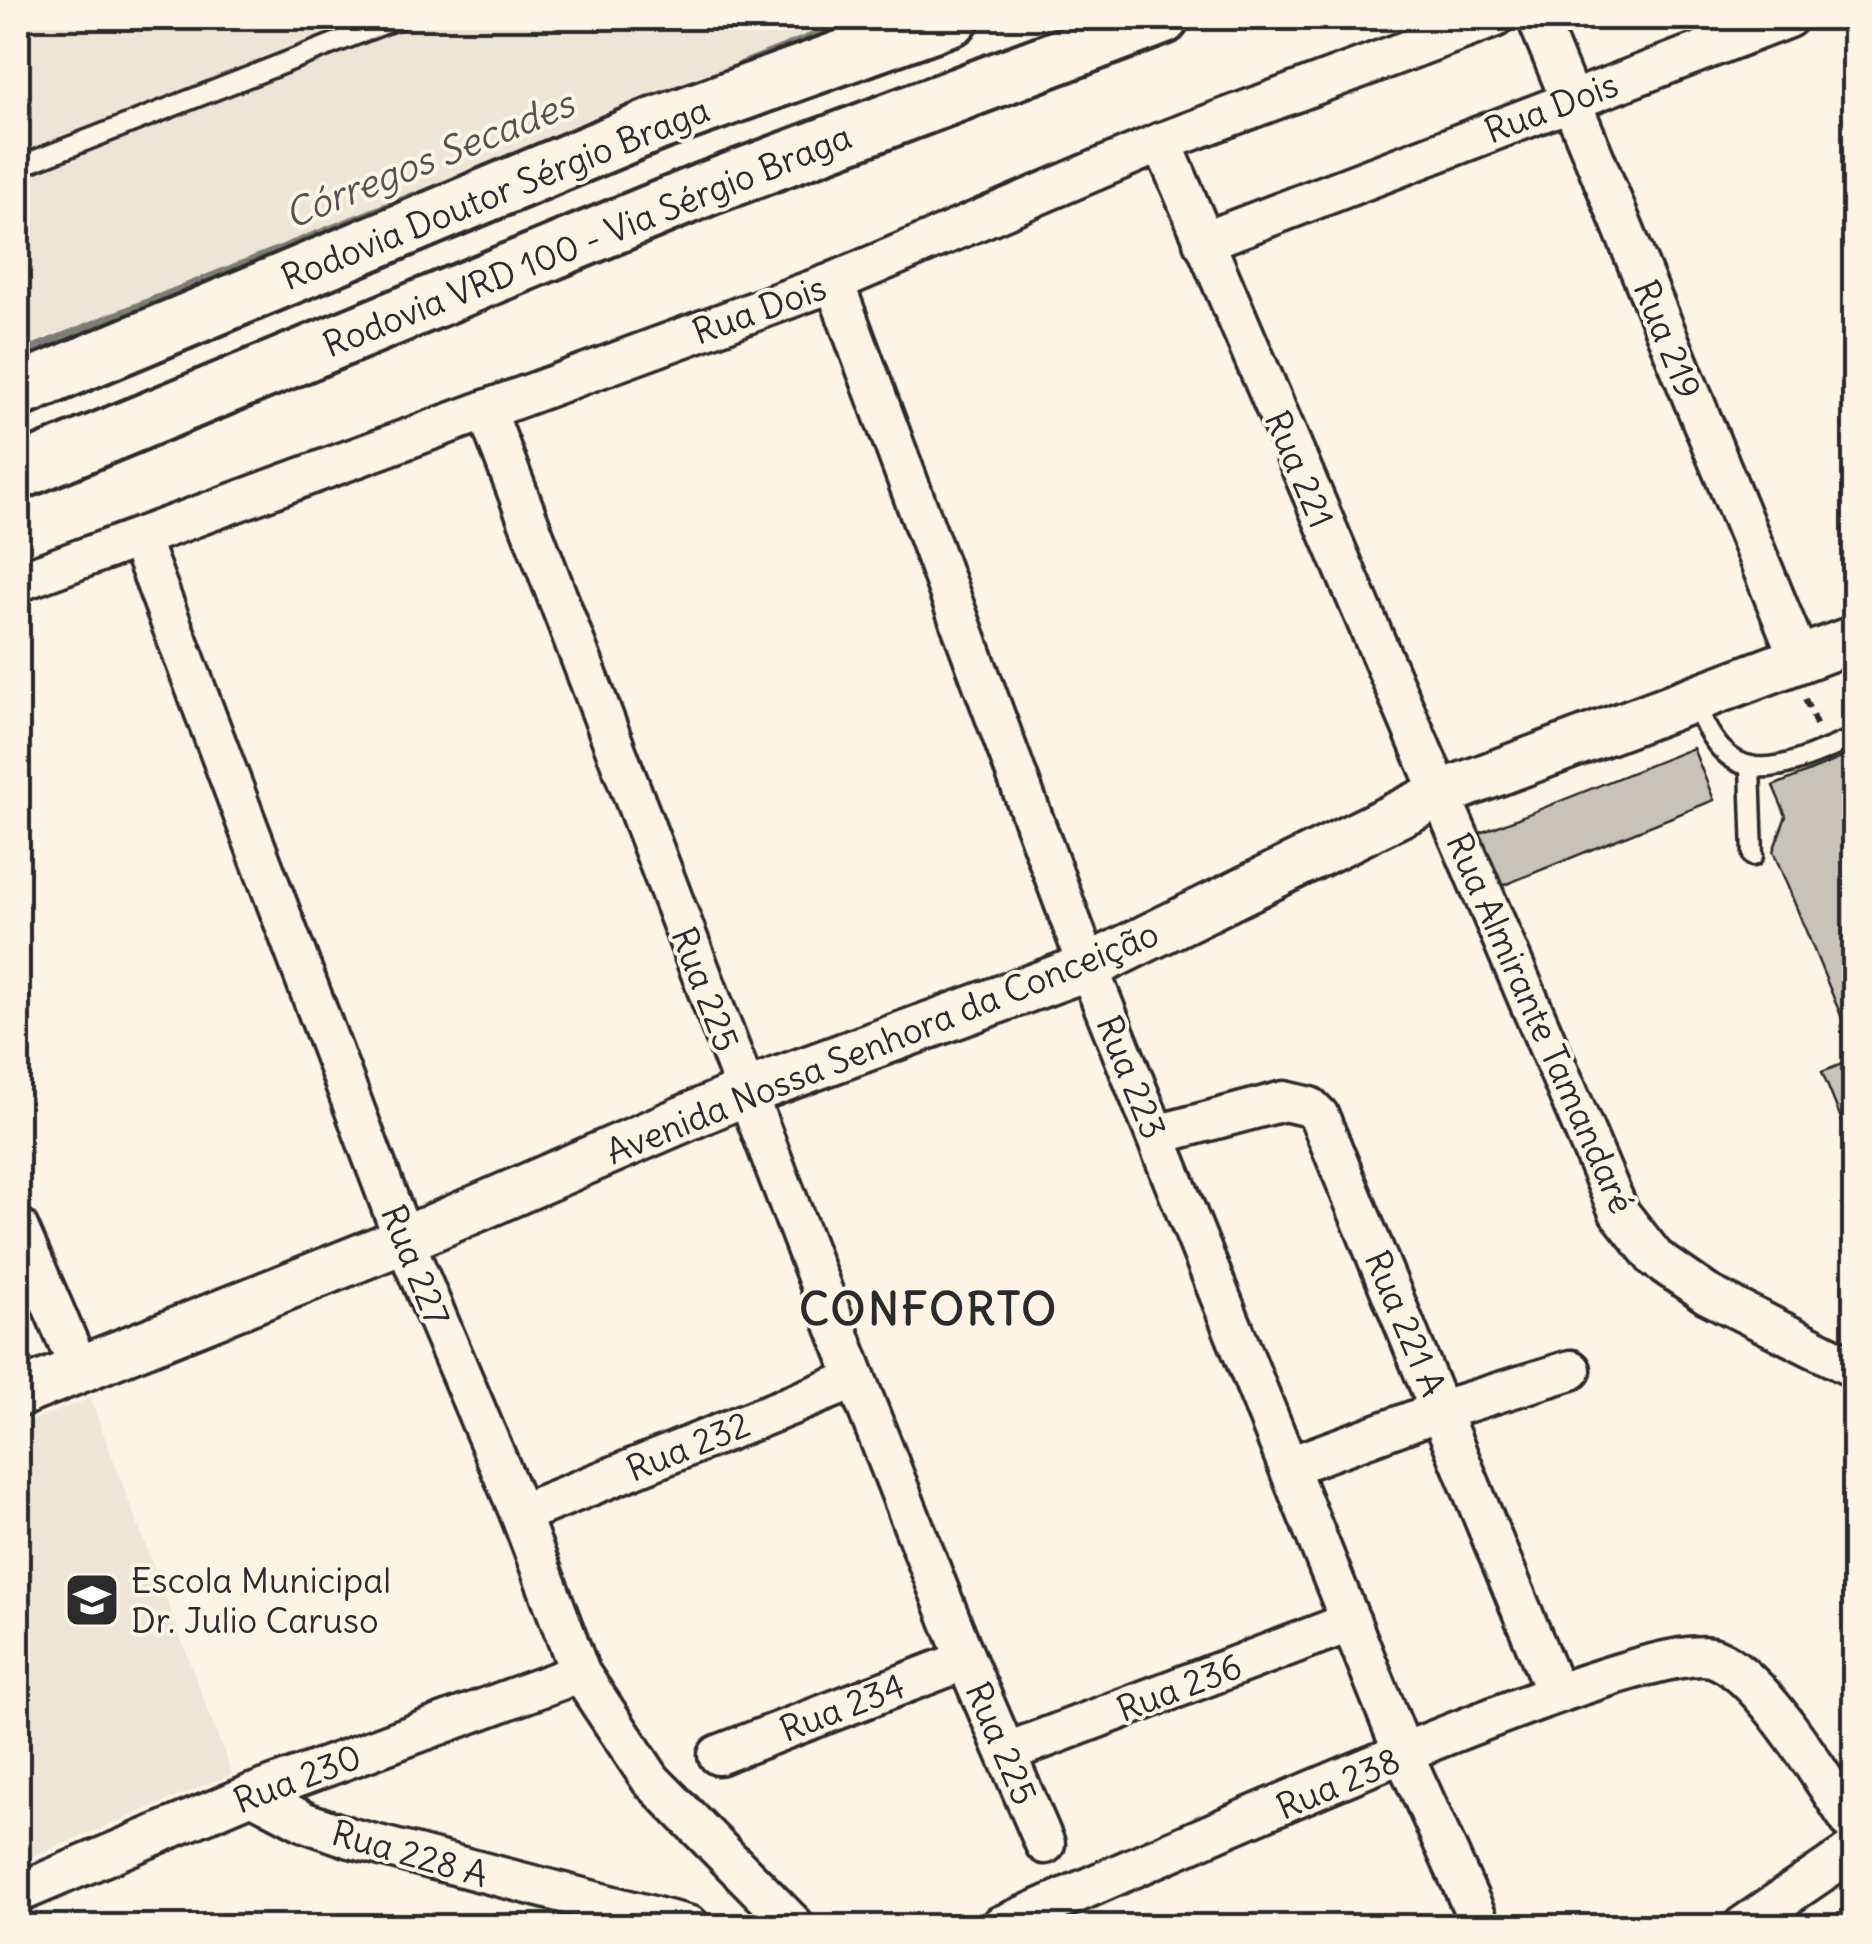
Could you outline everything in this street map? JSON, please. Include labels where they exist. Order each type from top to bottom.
[{"type":"main road","name":"Rodovia Doutor Sérgio Braga","points":[[30,385],[654,126],[952,18]]},
{"type":"main road","name":"Rodovia VRD 100 - Via Sérgio Braga","points":[[18,473],[706,189],[1162,18]]},
{"type":"street","name":"Rua Dois","points":[[18,582],[140,541],[834,282],[1162,142],[1494,18]]},
{"type":"street","name":"Rua 219","points":[[1538,18],[1800,660]]},
{"type":"street","name":"Rua Dois","points":[[1203,242],[1788,18]]},
{"type":"street","name":"Rua 221","points":[[1162,142],[1440,794]]},
{"type":"street","name":"Rua 223","points":[[834,282],[1088,967],[1404,1755],[1481,1926]]},
{"type":"street","name":"Rua 225","points":[[486,410],[856,1378],[966,1660],[1045,1844]]},
{"type":"street","name":"Rua 227","points":[[140,541],[404,1240],[520,1514],[580,1673],[650,1780],[795,1926]]},
{"type":"street","name":"Avenida Nossa Senhora da Conceição","points":[[18,1394],[404,1240],[746,1092],[1088,967],[1440,794],[1854,639]]},
{"type":"street","name":"Rua Almirante Tamandaré","points":[[1440,794],[1619,1212],[1655,1258],[1707,1294],[1854,1368]]},
{"type":"street","name":"Rua 221 A","points":[[1156,1135],[1284,1101],[1310,1107],[1319,1116],[1555,1692]]},
{"type":"street","points":[[18,1227],[80,1370]]},
{"type":"street","points":[[1290,1466],[1442,1410],[1571,1370]]},
{"type":"street","name":"Rua 232","points":[[520,1514],[856,1378]]},
{"type":"street","name":"Rua 236","points":[[1008,1752],[1350,1622]]},
{"type":"street","name":"Rua 238","points":[[1000,1926],[1555,1692],[1681,1655],[1713,1657],[1750,1678],[1854,1826]]},
{"type":"street","name":"Rua 234","points":[[718,1755],[966,1660]]},
{"type":"street","name":"Rua 230","points":[[18,1893],[252,1794],[580,1673]]},
{"type":"street","name":"Rua 228 A","points":[[252,1794],[305,1822],[350,1838],[690,1926]]},
{"type":"street","points":[[1743,1926],[1854,1850]]},
{"type":"lane","points":[[18,168],[398,18]]},
{"type":"lane","points":[[1694,699],[1705,729],[1722,751],[1750,766],[1777,770],[1854,738]]},
{"type":"lane","points":[[1750,766],[1753,856]]},
{"type":"shaded area","points":[[18,18],[872,18],[18,349]]},
{"type":"shaded area","name":"Escola Municipal Dr. Julio Caruso","points":[[90,1398],[232,1774],[18,1863],[18,1426]]},
{"type":"building","points":[[1693,748],[1714,800],[1499,887],[1478,834]]},
{"type":"building","points":[[1854,753],[1854,1047],[1773,851],[1786,816],[1773,786]]},
{"type":"building","points":[[1854,1059],[1854,1148],[1853,1148],[1822,1072]]},
{"type":"waterway","name":"Córregos Secades","points":[[742,66],[863,18]]},
{"type":"waterway","name":"Córregos Secades","points":[[18,356],[414,197]]},
{"type":"place","name":"Escola Municipal Dr. Julio Caruso","points":[[92,1600]]},
{"type":"district","name":"CONFORTO","points":[[929,1309]]}]
